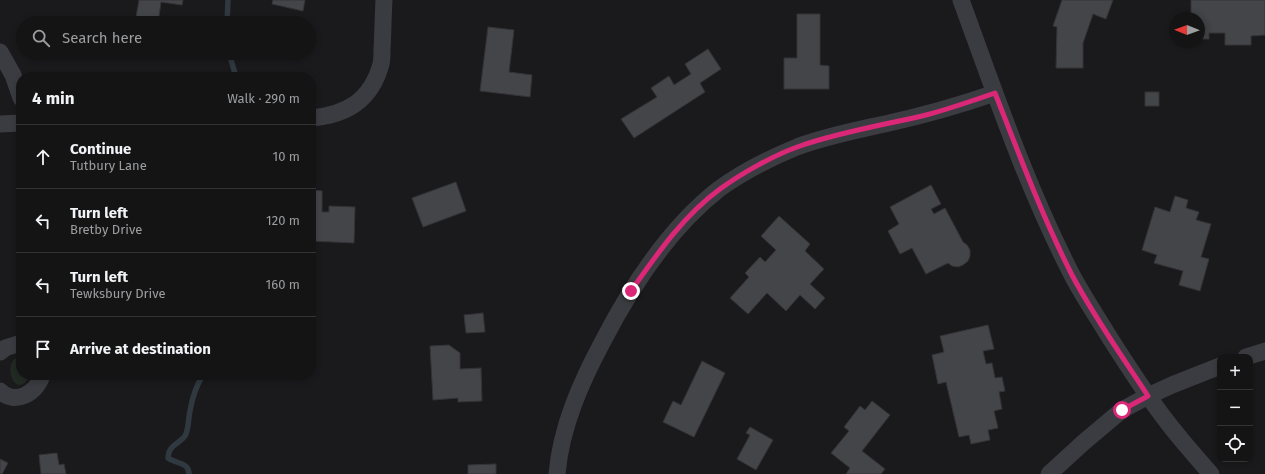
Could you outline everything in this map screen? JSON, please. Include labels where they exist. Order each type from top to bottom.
[{"type":"street","points":[[316,117],[342,112],[351,107],[361,99],[373,83],[381,64],[384,0]]},
{"type":"street","points":[[961,0],[995,93],[1041,209],[1073,276],[1109,336],[1148,396],[1168,424],[1211,474]]},
{"type":"street","points":[[0,52],[13,75],[16,84]]},
{"type":"street","points":[[557,474],[561,446],[581,382],[615,317],[640,278],[670,237],[697,208],[720,189],[750,170],[799,147],[828,138],[926,115],[995,93]]},
{"type":"street","points":[[0,124],[16,123]]},
{"type":"street","points":[[0,352],[5,348],[16,345]]},
{"type":"street","points":[[1253,355],[1265,351]]},
{"type":"street","points":[[1049,474],[1122,410],[1172,385],[1217,367]]},
{"type":"street","points":[[0,391],[3,394],[12,397],[22,396],[31,393],[40,383],[41,380]]},
{"type":"shaded area","points":[[16,358],[16,380],[27,380],[25,383],[20,385],[15,383],[10,372],[13,360]]},
{"type":"building","points":[[139,0],[183,0],[182,5],[161,2],[159,16],[136,16]]},
{"type":"building","points":[[273,0],[305,0],[303,11],[272,4]]},
{"type":"building","points":[[1062,0],[1113,0],[1106,19],[1093,14],[1083,43],[1083,68],[1056,68],[1057,27],[1053,26]]},
{"type":"building","points":[[1191,0],[1265,0],[1265,35],[1251,36],[1251,45],[1225,45],[1225,33],[1209,33],[1209,39],[1205,39],[1205,12],[1191,12]]},
{"type":"building","points":[[797,14],[820,14],[820,65],[829,66],[829,89],[784,89],[784,58],[797,58]]},
{"type":"building","points":[[488,27],[514,30],[509,72],[532,75],[530,97],[480,91]]},
{"type":"building","points":[[708,49],[721,69],[700,83],[705,92],[634,138],[621,119],[657,97],[651,88],[669,76],[674,85],[691,74],[685,64]]},
{"type":"building","points":[[1145,92],[1159,92],[1159,106],[1145,106]]},
{"type":"building","points":[[456,182],[466,211],[423,227],[412,198]]},
{"type":"building","points":[[931,185],[941,204],[931,209],[934,214],[945,208],[963,242],[970,250],[970,256],[968,261],[963,265],[958,267],[952,266],[948,263],[926,274],[912,248],[900,254],[888,231],[899,224],[890,207]]},
{"type":"building","points":[[316,190],[322,191],[322,212],[329,212],[329,206],[355,207],[354,243],[316,241]]},
{"type":"building","points":[[1175,196],[1188,200],[1186,208],[1199,212],[1196,220],[1211,224],[1201,257],[1209,259],[1200,291],[1179,285],[1183,271],[1154,263],[1157,255],[1142,250],[1155,207],[1170,212]]},
{"type":"building","points":[[779,216],[810,244],[805,251],[824,269],[810,284],[825,298],[815,309],[800,295],[786,311],[767,293],[748,314],[730,298],[749,277],[745,273],[760,257],[765,262],[776,250],[761,236]]},
{"type":"building","points":[[483,313],[485,332],[466,333],[464,315]]},
{"type":"building","points":[[988,325],[994,349],[983,351],[986,364],[992,363],[995,378],[1002,377],[1005,391],[999,392],[1002,409],[994,411],[998,428],[988,430],[990,440],[971,444],[969,435],[959,437],[946,382],[938,384],[932,355],[944,352],[940,336]]},
{"type":"building","points":[[449,345],[460,353],[460,369],[481,368],[482,401],[458,402],[458,398],[433,400],[430,346]]},
{"type":"building","points":[[702,361],[725,373],[694,437],[663,422],[673,401],[681,405]]},
{"type":"building","points":[[872,401],[890,415],[862,451],[885,469],[881,474],[846,474],[850,468],[831,453],[849,431],[844,427],[860,406],[865,410]]},
{"type":"building","points":[[750,427],[773,440],[756,470],[737,459],[750,435],[746,433]]},
{"type":"building","points":[[57,453],[59,465],[64,464],[66,474],[41,474],[39,455]]},
{"type":"building","points":[[0,459],[8,463],[2,474],[0,474]]},
{"type":"building","points":[[496,464],[496,474],[468,474],[468,465]]},
{"type":"waterway","points":[[227,16],[228,0]]},
{"type":"waterway","points":[[231,60],[235,72]]},
{"type":"waterway","points":[[189,474],[187,467],[168,458],[172,447],[185,436],[193,397],[200,380]]},
{"type":"route","points":[[631,291],[670,237],[697,208],[720,189],[750,170],[799,147],[828,138],[926,115],[995,93],[1014,143],[1058,248],[1090,306],[1148,396],[1122,410]]}]
